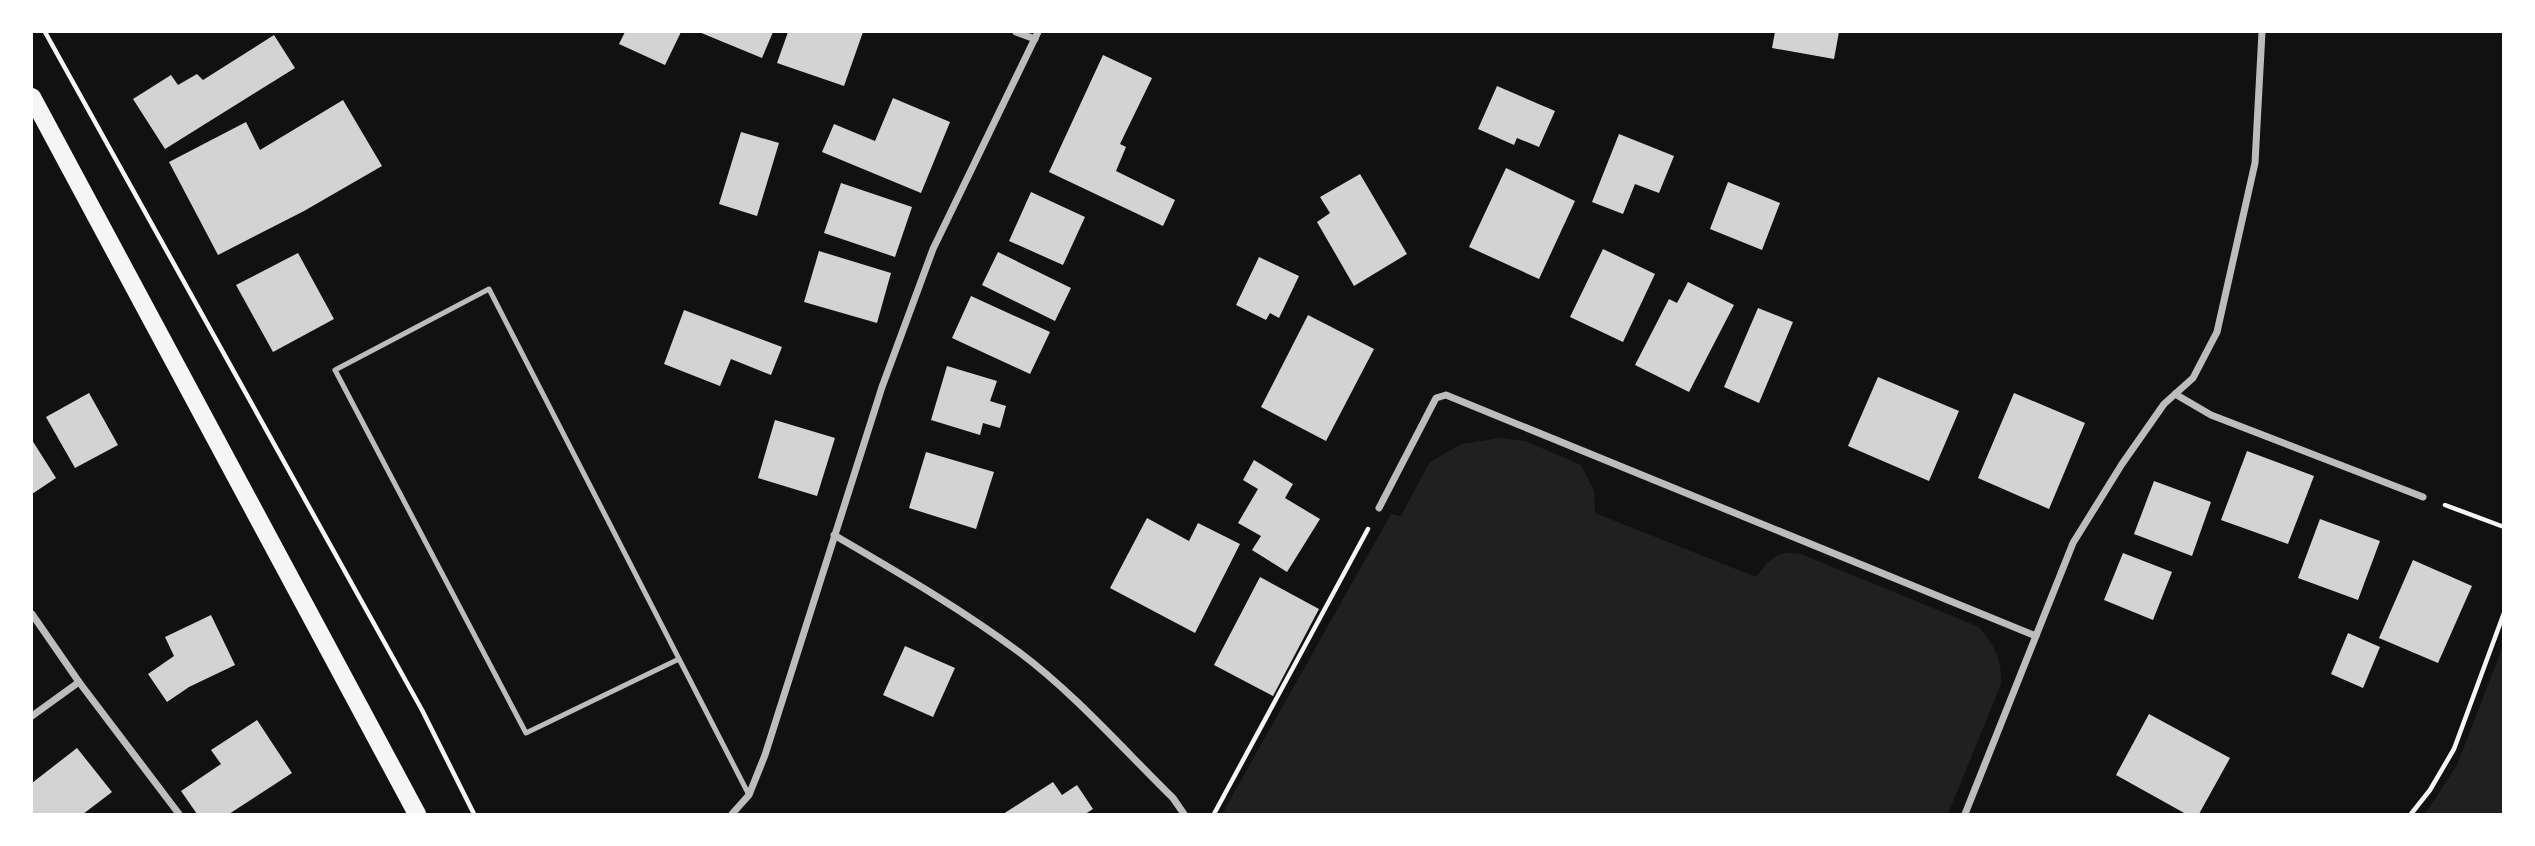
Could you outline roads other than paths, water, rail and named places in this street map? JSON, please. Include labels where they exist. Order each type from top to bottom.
[{"type":"main road","points":[[32,97],[417,814]]},
{"type":"street","points":[[732,814],[749,795],[765,755],[882,387],[933,249],[1037,35],[1016,32]]},
{"type":"street","points":[[1965,814],[2073,543],[2164,404],[2193,378],[2217,332],[2255,163],[2262,32]]},
{"type":"street","points":[[2175,394],[2211,415],[2423,497]]},
{"type":"street","points":[[1379,508],[1436,398],[1446,395],[2036,636]]},
{"type":"street","points":[[834,535],[954,606],[1020,653],[1078,704],[1173,798],[1184,814]]},
{"type":"street","points":[[32,614],[79,682],[179,814]]},
{"type":"street","points":[[32,716],[79,682]]},
{"type":"lane","points":[[679,659],[526,733],[335,370],[489,289],[749,795]]}]
